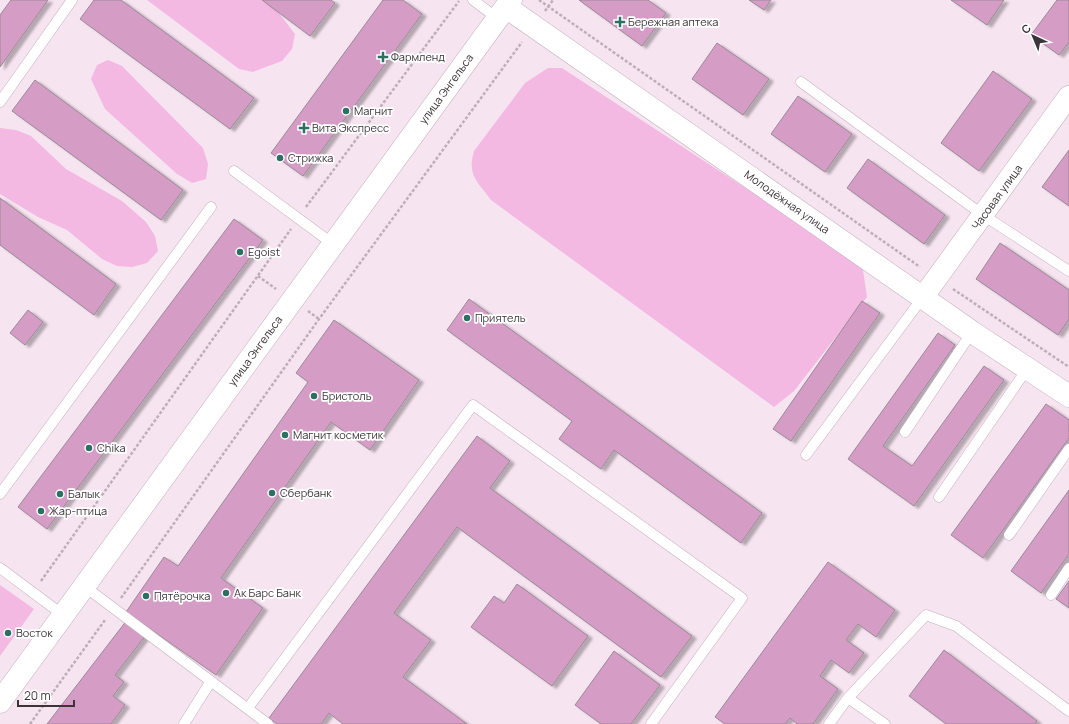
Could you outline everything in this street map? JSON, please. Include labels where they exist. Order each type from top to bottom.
[{"type":"main road","name":"Молодёжная улица","points":[[505,8],[972,332],[1069,396]]},
{"type":"main road","name":"улица Энгельса","points":[[0,702],[505,8]]},
{"type":"street","name":"Часовая улица","points":[[923,297],[1069,96]]},
{"type":"lane","points":[[0,102],[72,0]]},
{"type":"lane","points":[[473,0],[505,8]]},
{"type":"lane","points":[[801,82],[983,216],[1069,271]]},
{"type":"lane","points":[[234,171],[333,244]]},
{"type":"lane","points":[[0,494],[211,207]]},
{"type":"lane","points":[[806,455],[923,297]]},
{"type":"lane","points":[[905,432],[972,332]]},
{"type":"lane","points":[[939,497],[1027,369]]},
{"type":"lane","points":[[248,708],[473,406],[742,598],[651,724]]},
{"type":"lane","points":[[1009,534],[1069,449]]},
{"type":"lane","points":[[0,568],[63,615]]},
{"type":"lane","points":[[1051,595],[1069,568]]},
{"type":"lane","points":[[84,586],[268,724]]},
{"type":"lane","points":[[829,724],[848,698],[926,615],[956,626],[1069,711]]},
{"type":"lane","points":[[184,724],[212,681]]},
{"type":"lane","points":[[848,698],[884,724]]},
{"type":"path","points":[[33,592],[298,218],[460,0]]},
{"type":"path","points":[[539,0],[937,278],[1069,367]]},
{"type":"path","points":[[30,724],[319,319],[553,0]]},
{"type":"shaded area","points":[[147,0],[264,0],[275,8],[295,34],[292,49],[282,61],[253,72],[239,69]]},
{"type":"shaded area","points":[[108,60],[122,66],[203,148],[208,164],[206,179],[192,183],[177,174],[105,109],[91,79],[97,65]]},
{"type":"shaded area","points":[[548,68],[562,68],[854,259],[863,270],[867,297],[794,391],[774,407],[491,200],[478,182],[472,166],[474,151],[525,83]]},
{"type":"shaded area","points":[[0,128],[16,130],[31,136],[66,169],[122,201],[146,222],[155,236],[158,251],[147,263],[132,267],[117,266],[102,259],[67,230],[38,217],[0,194]]},
{"type":"shaded area","name":"Восток","points":[[0,585],[34,609],[0,656]]},
{"type":"building","points":[[11,0],[48,0],[0,67],[0,15]]},
{"type":"building","points":[[94,0],[121,0],[254,98],[230,129],[80,19]]},
{"type":"building","points":[[262,0],[331,0],[335,3],[310,36]]},
{"type":"building","points":[[383,0],[403,0],[422,14],[303,176],[271,153]]},
{"type":"building","points":[[579,0],[648,0],[666,13],[642,46]]},
{"type":"building","points":[[749,0],[771,0],[764,10]]},
{"type":"building","points":[[951,0],[1004,0],[987,25]]},
{"type":"building","points":[[1057,0],[1069,0],[1069,42],[1059,55],[1031,35]]},
{"type":"building","points":[[717,43],[769,79],[743,115],[692,79]]},
{"type":"building","points":[[993,71],[1032,99],[979,171],[941,143]]},
{"type":"building","points":[[35,80],[183,190],[161,220],[12,111]]},
{"type":"building","points":[[798,96],[852,134],[825,172],[771,134]]},
{"type":"building","points":[[1069,150],[1069,206],[1042,187]]},
{"type":"building","points":[[868,159],[945,215],[924,244],[847,188]]},
{"type":"building","points":[[0,198],[116,284],[94,315],[0,245]]},
{"type":"building","points":[[234,219],[263,240],[47,529],[18,507]]},
{"type":"building","points":[[1000,243],[1069,290],[1069,319],[1058,335],[976,279]]},
{"type":"building","points":[[469,299],[762,513],[741,543],[614,450],[601,469],[559,439],[572,421],[447,330]]},
{"type":"building","points":[[862,301],[880,313],[791,441],[773,429]]},
{"type":"building","points":[[28,310],[43,322],[25,345],[10,333]]},
{"type":"building","points":[[334,320],[419,380],[370,450],[331,422],[221,578],[263,608],[216,675],[126,612],[164,557],[178,566],[308,382],[296,373]]},
{"type":"building","points":[[938,333],[955,345],[883,446],[912,466],[984,366],[1004,380],[914,506],[848,459]]},
{"type":"building","points":[[1046,404],[1069,420],[1069,438],[983,558],[951,535]]},
{"type":"building","points":[[477,436],[510,461],[490,488],[692,636],[661,677],[457,527],[394,613],[431,640],[403,677],[467,724],[343,724],[329,713],[321,724],[277,724],[269,718]]},
{"type":"building","points":[[1069,490],[1069,554],[1041,593],[1011,571]]},
{"type":"building","points":[[828,562],[895,610],[876,637],[858,624],[846,640],[864,653],[849,673],[831,660],[820,676],[838,689],[813,724],[797,724],[790,718],[785,724],[725,724],[715,717]]},
{"type":"building","points":[[1069,581],[1069,608],[1056,599]]},
{"type":"building","points":[[517,584],[588,636],[552,686],[471,627],[494,596],[504,603]]},
{"type":"building","points":[[127,620],[146,635],[115,675],[124,682],[113,696],[125,705],[111,724],[47,724]]},
{"type":"building","points":[[944,650],[1037,721],[1035,724],[946,724],[909,696]]},
{"type":"building","points":[[614,651],[660,685],[631,724],[601,724],[575,705]]},
{"type":"place","name":"Бережная аптека","points":[[620,22]]},
{"type":"place","name":"Фармленд","points":[[383,57]]},
{"type":"place","name":"Магнит","points":[[346,111]]},
{"type":"place","name":"Вита Экспресс","points":[[304,128]]},
{"type":"place","name":"Стрижка","points":[[280,158]]},
{"type":"place","name":"Egoist","points":[[240,252]]},
{"type":"place","name":"Приятель","points":[[467,318]]},
{"type":"place","name":"Бристоль","points":[[314,396]]},
{"type":"place","name":"Магнит косметик","points":[[285,435]]},
{"type":"place","name":"Chika","points":[[89,448]]},
{"type":"place","name":"Сбербанк","points":[[272,493]]},
{"type":"place","name":"Балык","points":[[60,494]]},
{"type":"place","name":"Жар-птица","points":[[41,511]]},
{"type":"place","name":"Ак Барс Банк","points":[[226,593]]},
{"type":"place","name":"Пятёрочка","points":[[146,596]]},
{"type":"place","name":"Восток","points":[[8,633]]}]
